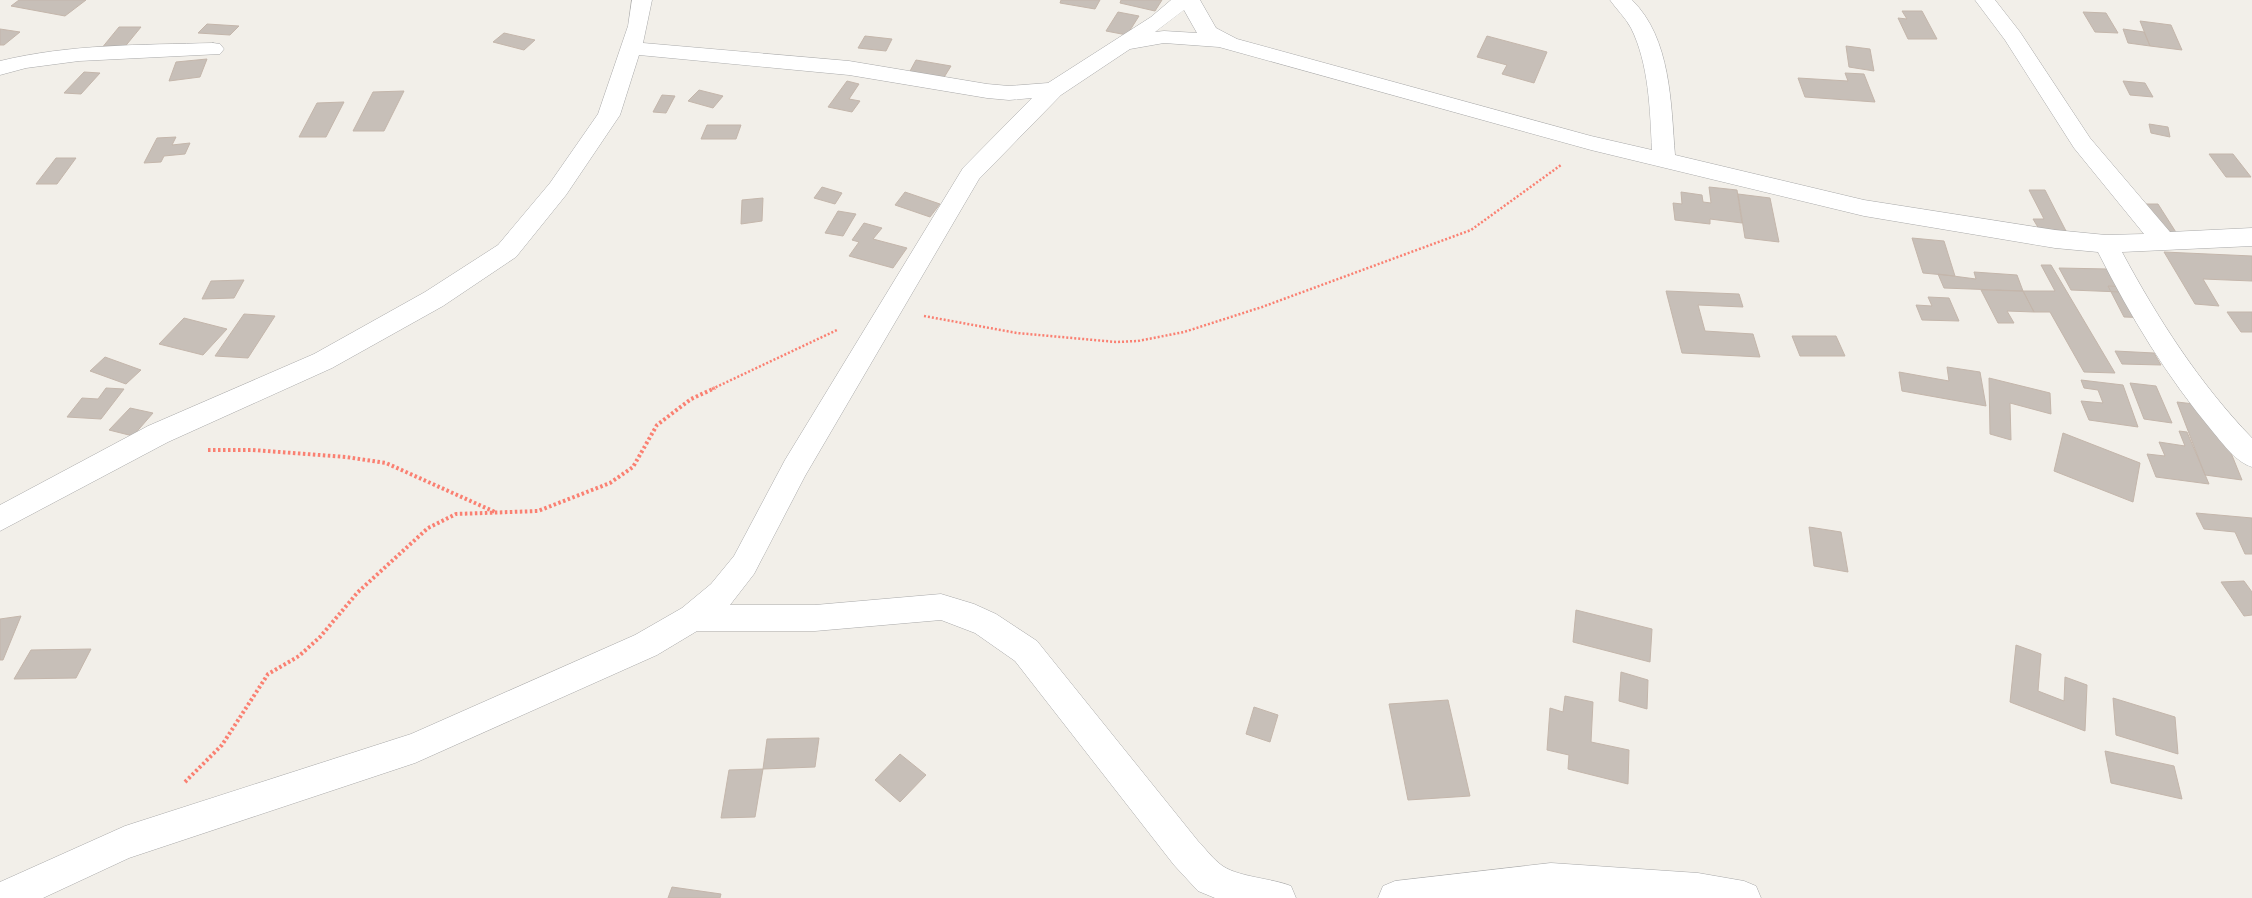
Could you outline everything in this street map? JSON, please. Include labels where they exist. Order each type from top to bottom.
[{"type":"street","points":[[0,518],[158,434],[323,361],[434,299],[507,250],[558,189],[609,115],[638,26],[642,0]]},
{"type":"street","points":[[4,898],[125,844],[415,748],[646,644],[694,618],[722,593],[744,565],[795,468],[971,174],[1054,90],[1123,45],[1184,0]]},
{"type":"street","points":[[1190,0],[1203,29],[1219,41]]},
{"type":"street","points":[[1620,0],[1627,5],[1645,32],[1660,101],[1664,159]]},
{"type":"street","points":[[1985,0],[2013,37],[2082,143],[2164,241]]},
{"type":"street","points":[[1123,45],[1164,37],[1219,41],[1591,143],[1864,208],[2037,237],[2106,244],[2252,237]]},
{"type":"street","points":[[631,48],[850,68],[987,91],[1009,93],[1054,90]]},
{"type":"street","points":[[0,68],[21,62],[66,55],[212,49]]},
{"type":"street","points":[[2106,244],[2132,297],[2174,359],[2225,429],[2252,456]]},
{"type":"street","points":[[694,618],[815,618],[941,607],[961,611],[1008,637],[1026,651],[1186,853],[1210,879],[1256,895],[1280,898]]},
{"type":"street","points":[[1396,898],[1551,880],[1698,890],[1744,898]]},
{"type":"path","points":[[180,787],[222,745],[268,674],[299,656],[358,592],[428,528],[456,514],[538,511],[610,483],[633,467],[657,425],[691,399],[852,323],[891,310],[1017,334],[1116,342],[1138,342],[1184,332],[1271,304],[1471,230],[1591,143]]},
{"type":"path","points":[[158,434],[175,447],[192,451],[253,450],[346,457],[386,463],[498,513]]},
{"type":"building","points":[[19,0],[86,0],[65,16],[11,6]]},
{"type":"building","points":[[1061,0],[1100,0],[1095,9],[1060,3]]},
{"type":"building","points":[[1121,0],[1162,0],[1155,11],[1120,3]]},
{"type":"building","points":[[1902,11],[1922,11],[1937,39],[1908,39],[1898,18],[1907,19]]},
{"type":"building","points":[[1118,12],[1139,16],[1127,35],[1106,31]]},
{"type":"building","points":[[2083,12],[2106,13],[2118,33],[2095,32]]},
{"type":"building","points":[[2140,21],[2171,25],[2182,50],[2150,46]]},
{"type":"building","points":[[207,24],[239,26],[230,35],[198,33]]},
{"type":"building","points":[[119,27],[141,27],[123,49],[101,49]]},
{"type":"building","points":[[0,29],[20,32],[4,45],[0,45]]},
{"type":"building","points":[[2123,29],[2144,32],[2150,46],[2128,43]]},
{"type":"building","points":[[504,33],[535,40],[524,50],[493,42]]},
{"type":"building","points":[[865,36],[892,39],[886,51],[858,48]]},
{"type":"building","points":[[1487,36],[1547,52],[1534,83],[1502,74],[1507,65],[1477,57]]},
{"type":"building","points":[[1846,46],[1870,49],[1874,71],[1849,67]]},
{"type":"building","points":[[207,59],[200,77],[169,81],[176,62]]},
{"type":"building","points":[[916,60],[951,66],[943,79],[909,73]]},
{"type":"building","points":[[84,72],[100,73],[81,94],[64,93]]},
{"type":"building","points":[[1845,73],[1864,74],[1875,102],[1805,97],[1798,78],[1848,81]]},
{"type":"building","points":[[847,81],[859,84],[849,99],[860,101],[852,112],[828,107]]},
{"type":"building","points":[[2123,81],[2145,83],[2153,97],[2130,95]]},
{"type":"building","points":[[699,90],[723,96],[713,108],[688,101]]},
{"type":"building","points":[[404,91],[384,131],[353,131],[373,92]]},
{"type":"building","points":[[662,95],[675,96],[666,113],[653,112]]},
{"type":"building","points":[[344,102],[326,137],[299,137],[317,103]]},
{"type":"building","points":[[2149,124],[2168,127],[2170,137],[2151,133]]},
{"type":"building","points":[[707,125],[741,125],[736,139],[701,139]]},
{"type":"building","points":[[176,137],[172,145],[190,143],[185,154],[164,156],[161,162],[144,163],[157,138]]},
{"type":"building","points":[[2209,154],[2233,154],[2251,177],[2226,177]]},
{"type":"building","points":[[56,158],[76,158],[57,184],[36,184]]},
{"type":"building","points":[[822,187],[842,193],[835,204],[814,198]]},
{"type":"building","points":[[1709,187],[1737,190],[1742,223],[1710,219],[1710,224],[1675,220],[1673,203],[1682,204],[1681,192],[1702,195],[1703,202],[1711,203]]},
{"type":"building","points":[[2029,190],[2045,190],[2066,231],[2039,229],[2033,219],[2044,219]]},
{"type":"building","points":[[905,192],[940,204],[930,217],[895,205]]},
{"type":"building","points":[[1738,194],[1770,198],[1779,242],[1745,238]]},
{"type":"building","points":[[763,198],[762,221],[741,224],[742,200]]},
{"type":"building","points":[[2134,204],[2158,204],[2179,237],[2154,236]]},
{"type":"building","points":[[838,211],[856,214],[843,236],[825,233]]},
{"type":"building","points":[[864,223],[882,228],[873,239],[907,248],[893,268],[849,256],[859,242],[852,240]]},
{"type":"building","points":[[1912,238],[1944,241],[1955,276],[1923,273]]},
{"type":"building","points":[[2164,252],[2252,256],[2252,281],[2203,279],[2219,306],[2195,304]]},
{"type":"building","points":[[2041,265],[2051,265],[2115,373],[2084,372],[2050,312],[2034,312],[2023,291],[2055,291]]},
{"type":"building","points":[[2059,268],[2108,269],[2121,292],[2071,290]]},
{"type":"building","points":[[1974,272],[2017,275],[2023,291],[1944,288],[1938,274],[1976,279]]},
{"type":"building","points":[[244,280],[234,298],[202,299],[211,281]]},
{"type":"building","points":[[2108,286],[2135,287],[2153,318],[2124,317]]},
{"type":"building","points":[[1981,290],[2023,291],[2034,312],[2007,311],[2014,323],[1998,323]]},
{"type":"building","points":[[1666,291],[1739,294],[1743,307],[1698,305],[1705,331],[1753,334],[1760,357],[1682,353]]},
{"type":"building","points":[[1928,297],[1949,298],[1959,321],[1922,320],[1916,305],[1932,306]]},
{"type":"building","points":[[2227,312],[2252,312],[2252,332],[2241,332]]},
{"type":"building","points":[[244,314],[275,316],[248,358],[215,356]]},
{"type":"building","points":[[184,318],[227,329],[203,355],[159,344]]},
{"type":"building","points":[[1792,336],[1836,336],[1845,356],[1800,356]]},
{"type":"building","points":[[2115,351],[2154,353],[2161,365],[2122,364]]},
{"type":"building","points":[[105,357],[141,370],[126,384],[90,371]]},
{"type":"building","points":[[1947,367],[1980,372],[1986,406],[1902,391],[1899,372],[1949,381]]},
{"type":"building","points":[[1989,378],[2050,393],[2051,414],[2010,403],[2011,440],[1990,434]]},
{"type":"building","points":[[2081,380],[2123,385],[2138,427],[2089,420],[2081,401],[2103,403],[2098,390],[2084,388]]},
{"type":"building","points":[[2130,383],[2156,386],[2172,423],[2144,419]]},
{"type":"building","points":[[106,388],[124,389],[101,419],[67,417],[82,398],[98,399]]},
{"type":"building","points":[[2177,402],[2212,406],[2242,480],[2205,475]]},
{"type":"building","points":[[130,408],[153,413],[133,436],[109,430]]},
{"type":"building","points":[[2179,431],[2187,432],[2209,484],[2156,477],[2147,454],[2165,456],[2159,442],[2185,446]]},
{"type":"building","points":[[2063,433],[2140,463],[2133,502],[2054,471]]},
{"type":"building","points":[[2196,513],[2252,518],[2252,554],[2245,554],[2235,532],[2204,529]]},
{"type":"building","points":[[1809,527],[1841,532],[1848,572],[1814,566]]},
{"type":"building","points":[[2244,581],[2252,592],[2252,615],[2244,616],[2221,582]]},
{"type":"building","points":[[1576,610],[1652,629],[1650,662],[1573,642]]},
{"type":"building","points":[[21,616],[3,660],[0,660],[0,619]]},
{"type":"building","points":[[2016,645],[2041,654],[2038,691],[2064,701],[2065,677],[2087,685],[2085,731],[2010,702]]},
{"type":"building","points":[[91,649],[76,678],[14,679],[31,650]]},
{"type":"building","points":[[1621,672],[1648,680],[1647,709],[1619,701]]},
{"type":"building","points":[[1565,696],[1593,702],[1591,742],[1629,750],[1628,784],[1568,769],[1569,755],[1547,750],[1550,708],[1563,712]]},
{"type":"building","points":[[2113,698],[2175,717],[2178,754],[2116,735]]},
{"type":"building","points":[[1448,700],[1470,796],[1408,800],[1389,704]]},
{"type":"building","points":[[1254,707],[1278,715],[1270,742],[1246,734]]},
{"type":"building","points":[[819,738],[815,767],[763,769],[767,739]]},
{"type":"building","points":[[2105,751],[2174,766],[2182,799],[2111,783]]},
{"type":"building","points":[[900,754],[926,775],[900,802],[875,780]]},
{"type":"building","points":[[763,769],[755,817],[721,818],[729,770]]},
{"type":"building","points":[[672,887],[721,894],[720,898],[668,898]]}]
